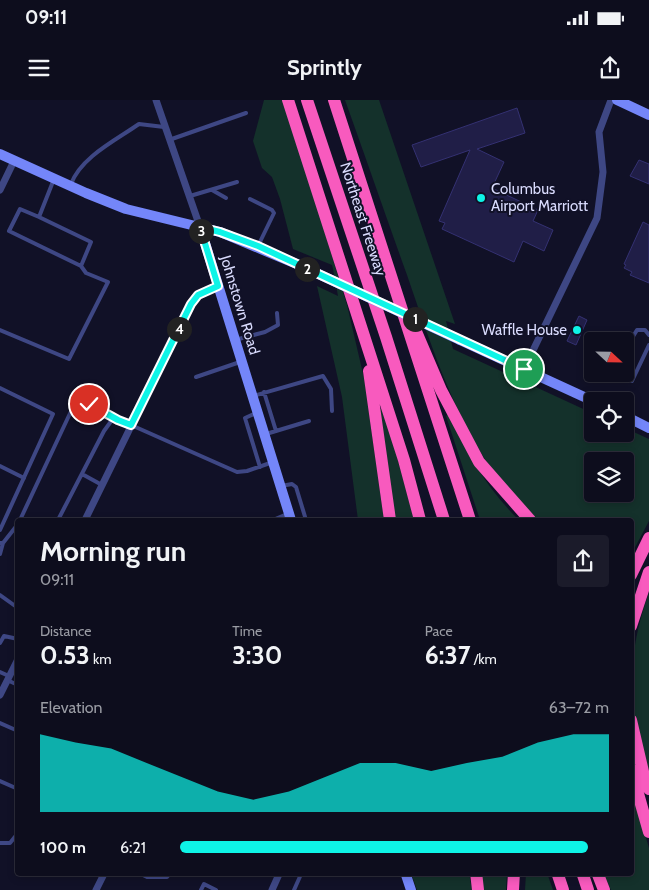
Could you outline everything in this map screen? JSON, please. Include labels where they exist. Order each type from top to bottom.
[{"type":"highway","points":[[288,100],[404,460],[419,518]]},
{"type":"highway","name":"Northeast Freeway","points":[[307,100],[386,337],[443,518]]},
{"type":"highway","name":"Northeast Freeway","points":[[334,100],[469,518]]},
{"type":"highway","points":[[390,276],[442,390],[479,462],[528,518]]},
{"type":"highway","points":[[362,331],[390,518]]},
{"type":"highway","points":[[635,559],[649,538]]},
{"type":"highway","points":[[634,617],[649,572]]},
{"type":"highway","points":[[634,733],[649,789]]},
{"type":"highway","points":[[634,780],[649,832]]},
{"type":"highway","points":[[476,876],[478,890]]},
{"type":"highway","points":[[513,890],[514,876]]},
{"type":"highway","points":[[519,876],[520,890]]},
{"type":"highway","points":[[558,876],[562,890]]},
{"type":"highway","points":[[583,876],[588,890]]},
{"type":"highway","points":[[599,876],[604,890]]},
{"type":"main road","points":[[617,100],[649,115]]},
{"type":"main road","points":[[0,154],[126,209],[220,232],[258,246],[584,397]]},
{"type":"main road","name":"Johnstown Road","points":[[200,227],[290,517]]},
{"type":"main road","points":[[634,420],[649,428]]},
{"type":"main road","points":[[406,876],[411,890]]},
{"type":"street","name":"Johnstown Road","points":[[156,100],[188,197],[200,227]]},
{"type":"street","points":[[524,369],[597,218],[603,172],[599,132],[611,100]]},
{"type":"street","points":[[0,190],[14,161]]},
{"type":"street","points":[[86,518],[191,304],[198,295],[218,286]]},
{"type":"street","points":[[0,695],[15,665]]},
{"type":"street","points":[[96,890],[103,876]]},
{"type":"street","points":[[272,890],[278,876]]},
{"type":"lane","points":[[169,140],[246,113]]},
{"type":"lane","points":[[70,186],[74,175],[84,163],[139,124],[164,127]]},
{"type":"lane","points":[[39,217],[54,179]]},
{"type":"lane","points":[[188,197],[237,182]]},
{"type":"lane","points":[[212,190],[226,198]]},
{"type":"lane","points":[[250,199],[272,210],[274,213],[258,246]]},
{"type":"lane","points":[[0,330],[69,359],[108,282],[86,273],[81,266],[10,231],[20,209],[91,242],[81,266]]},
{"type":"lane","points":[[236,340],[264,332],[278,324],[277,313]]},
{"type":"lane","points":[[634,335],[637,330],[645,330],[649,335]]},
{"type":"lane","points":[[634,377],[649,345]]},
{"type":"lane","points":[[196,377],[242,361]]},
{"type":"lane","points":[[253,396],[322,376],[331,389],[332,411]]},
{"type":"lane","points":[[0,388],[53,414],[0,530]]},
{"type":"lane","points":[[264,392],[276,431]]},
{"type":"lane","points":[[21,518],[73,407],[79,402],[89,404],[118,420],[237,472],[273,462]]},
{"type":"lane","points":[[258,412],[245,418],[260,466]]},
{"type":"lane","points":[[59,518],[104,431],[112,420],[118,420]]},
{"type":"lane","points":[[264,435],[309,421]]},
{"type":"lane","points":[[0,466],[24,478]]},
{"type":"lane","points":[[82,474],[102,485]]},
{"type":"lane","points":[[281,486],[292,484],[296,487],[305,518]]},
{"type":"lane","points":[[0,554],[2,543],[15,528]]},
{"type":"lane","points":[[0,596],[15,606]]},
{"type":"lane","points":[[0,643],[4,636],[15,639]]},
{"type":"lane","points":[[0,672],[15,683]]},
{"type":"lane","points":[[0,723],[15,730]]},
{"type":"lane","points":[[0,781],[15,788]]},
{"type":"lane","points":[[0,843],[10,843],[15,837]]},
{"type":"lane","points":[[150,876],[157,878],[168,876]]},
{"type":"lane","points":[[294,890],[300,876]]},
{"type":"lane","points":[[201,890],[204,884],[216,890]]},
{"type":"green space","points":[[264,100],[284,100],[347,305],[364,378],[384,518],[358,518],[342,397],[317,286],[338,296],[332,265],[293,249],[280,199],[272,177],[262,168],[253,141]]},
{"type":"green space","points":[[345,100],[379,100],[455,324],[446,321],[453,349],[584,409],[584,442],[634,442],[634,432],[649,439],[649,521],[634,549],[634,518],[534,518],[512,495],[472,438],[443,374]]},
{"type":"green space","points":[[384,408],[413,518],[395,518],[380,409]]},
{"type":"green space","points":[[449,414],[463,443],[488,484],[517,518],[479,518],[446,416]]},
{"type":"green space","points":[[649,593],[649,772],[634,716],[634,650],[643,609]]},
{"type":"green space","points":[[634,797],[649,848],[649,890],[611,890],[604,876],[634,876]]},
{"type":"green space","points":[[412,876],[470,876],[472,890],[417,890]]},
{"type":"green space","points":[[480,876],[507,876],[506,890],[482,890]]},
{"type":"green space","points":[[526,876],[548,876],[553,890],[525,890]]},
{"type":"building","name":"Columbus Airport Marriott","points":[[517,108],[525,133],[477,149],[504,162],[492,188],[538,210],[533,221],[553,230],[544,251],[523,241],[514,262],[442,229],[445,223],[439,221],[470,150],[421,167],[412,145]]},
{"type":"building","points":[[639,160],[649,164],[649,184],[630,176]]},
{"type":"building","points":[[643,222],[649,225],[649,283],[630,275],[632,272],[624,268],[626,265],[624,264]]},
{"type":"building","name":"Waffle House","points":[[579,316],[587,320],[576,345],[567,341]]},
{"type":"place","name":"Columbus Airport Marriott","points":[[481,198]]},
{"type":"place","name":"Waffle House","points":[[577,330]]},
{"type":"route","points":[[89,404],[131,425],[191,304],[198,295],[218,286],[200,227],[258,246],[524,369]]}]
